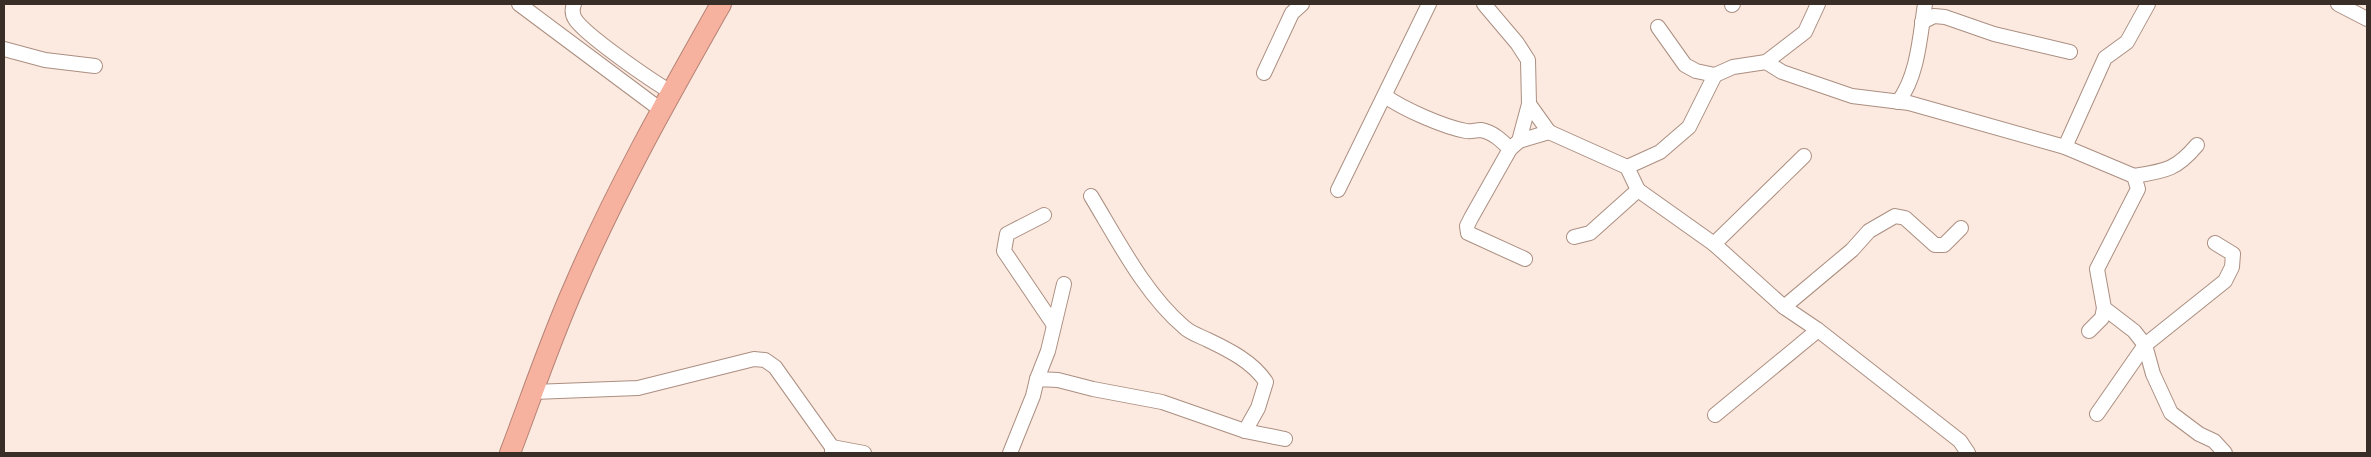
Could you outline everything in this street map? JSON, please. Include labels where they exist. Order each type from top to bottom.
[{"type":"highway","points":[[510,453],[574,287],[614,200],[661,110],[721,4]]},
{"type":"street","points":[[519,4],[661,110]]},
{"type":"street","points":[[574,4],[573,13],[581,26],[619,56],[671,92]]},
{"type":"street","points":[[1264,73],[1292,13],[1302,4]]},
{"type":"street","points":[[1338,190],[1429,4]]},
{"type":"street","points":[[1484,4],[1517,43],[1528,60],[1529,104],[1515,145],[1467,226],[1468,233],[1524,259]]},
{"type":"street","points":[[1627,167],[1660,152],[1689,127],[1715,76],[1733,67],[1766,62],[1805,32],[1818,4]]},
{"type":"street","points":[[1898,102],[1908,89],[1925,4]]},
{"type":"street","points":[[2065,148],[2105,58],[2127,42],[2148,4]]},
{"type":"street","points":[[2338,4],[2362,13]]},
{"type":"street","points":[[1922,22],[1934,16],[1945,17],[1994,34],[2070,52]]},
{"type":"street","points":[[1658,27],[1685,65],[1696,71],[1715,76]]},
{"type":"street","points":[[4,49],[45,60],[95,66]]},
{"type":"street","points":[[1766,62],[1782,72],[1852,96],[1898,102],[2065,148],[2134,176],[2166,171],[2185,159],[2197,145]]},
{"type":"street","points":[[1385,96],[1398,106],[1466,131],[1482,130],[1515,145],[1549,132]]},
{"type":"street","points":[[1529,104],[1549,132],[1627,167],[1638,190],[1714,244],[1784,307],[1818,330],[1960,441],[1968,453]]},
{"type":"street","points":[[1714,244],[1804,156]]},
{"type":"street","points":[[2089,331],[2102,318],[2104,308],[2096,269],[2138,189],[2134,176]]},
{"type":"street","points":[[1574,237],[1590,233],[1638,190]]},
{"type":"street","points":[[1091,196],[1123,249],[1166,311],[1186,329],[1220,346],[1258,369],[1266,382],[1258,408],[1245,431]]},
{"type":"street","points":[[1044,216],[1007,234],[1004,251],[1054,326]]},
{"type":"street","points":[[1784,307],[1852,250],[1869,231],[1895,216],[1905,218],[1935,244],[1944,245],[1961,228]]},
{"type":"street","points":[[2097,414],[2145,345],[2225,281],[2232,267],[2234,254],[2215,243]]},
{"type":"street","points":[[1010,453],[1033,396],[1054,326],[1064,284]]},
{"type":"street","points":[[2104,308],[2134,331],[2145,345],[2153,374],[2171,413],[2214,447],[2225,453]]},
{"type":"street","points":[[1715,415],[1818,330]]},
{"type":"street","points":[[533,392],[638,388],[754,359],[765,360],[775,367],[832,450],[864,453]]},
{"type":"street","points":[[1037,379],[1058,380],[1162,402],[1245,431],[1285,439]]}]
